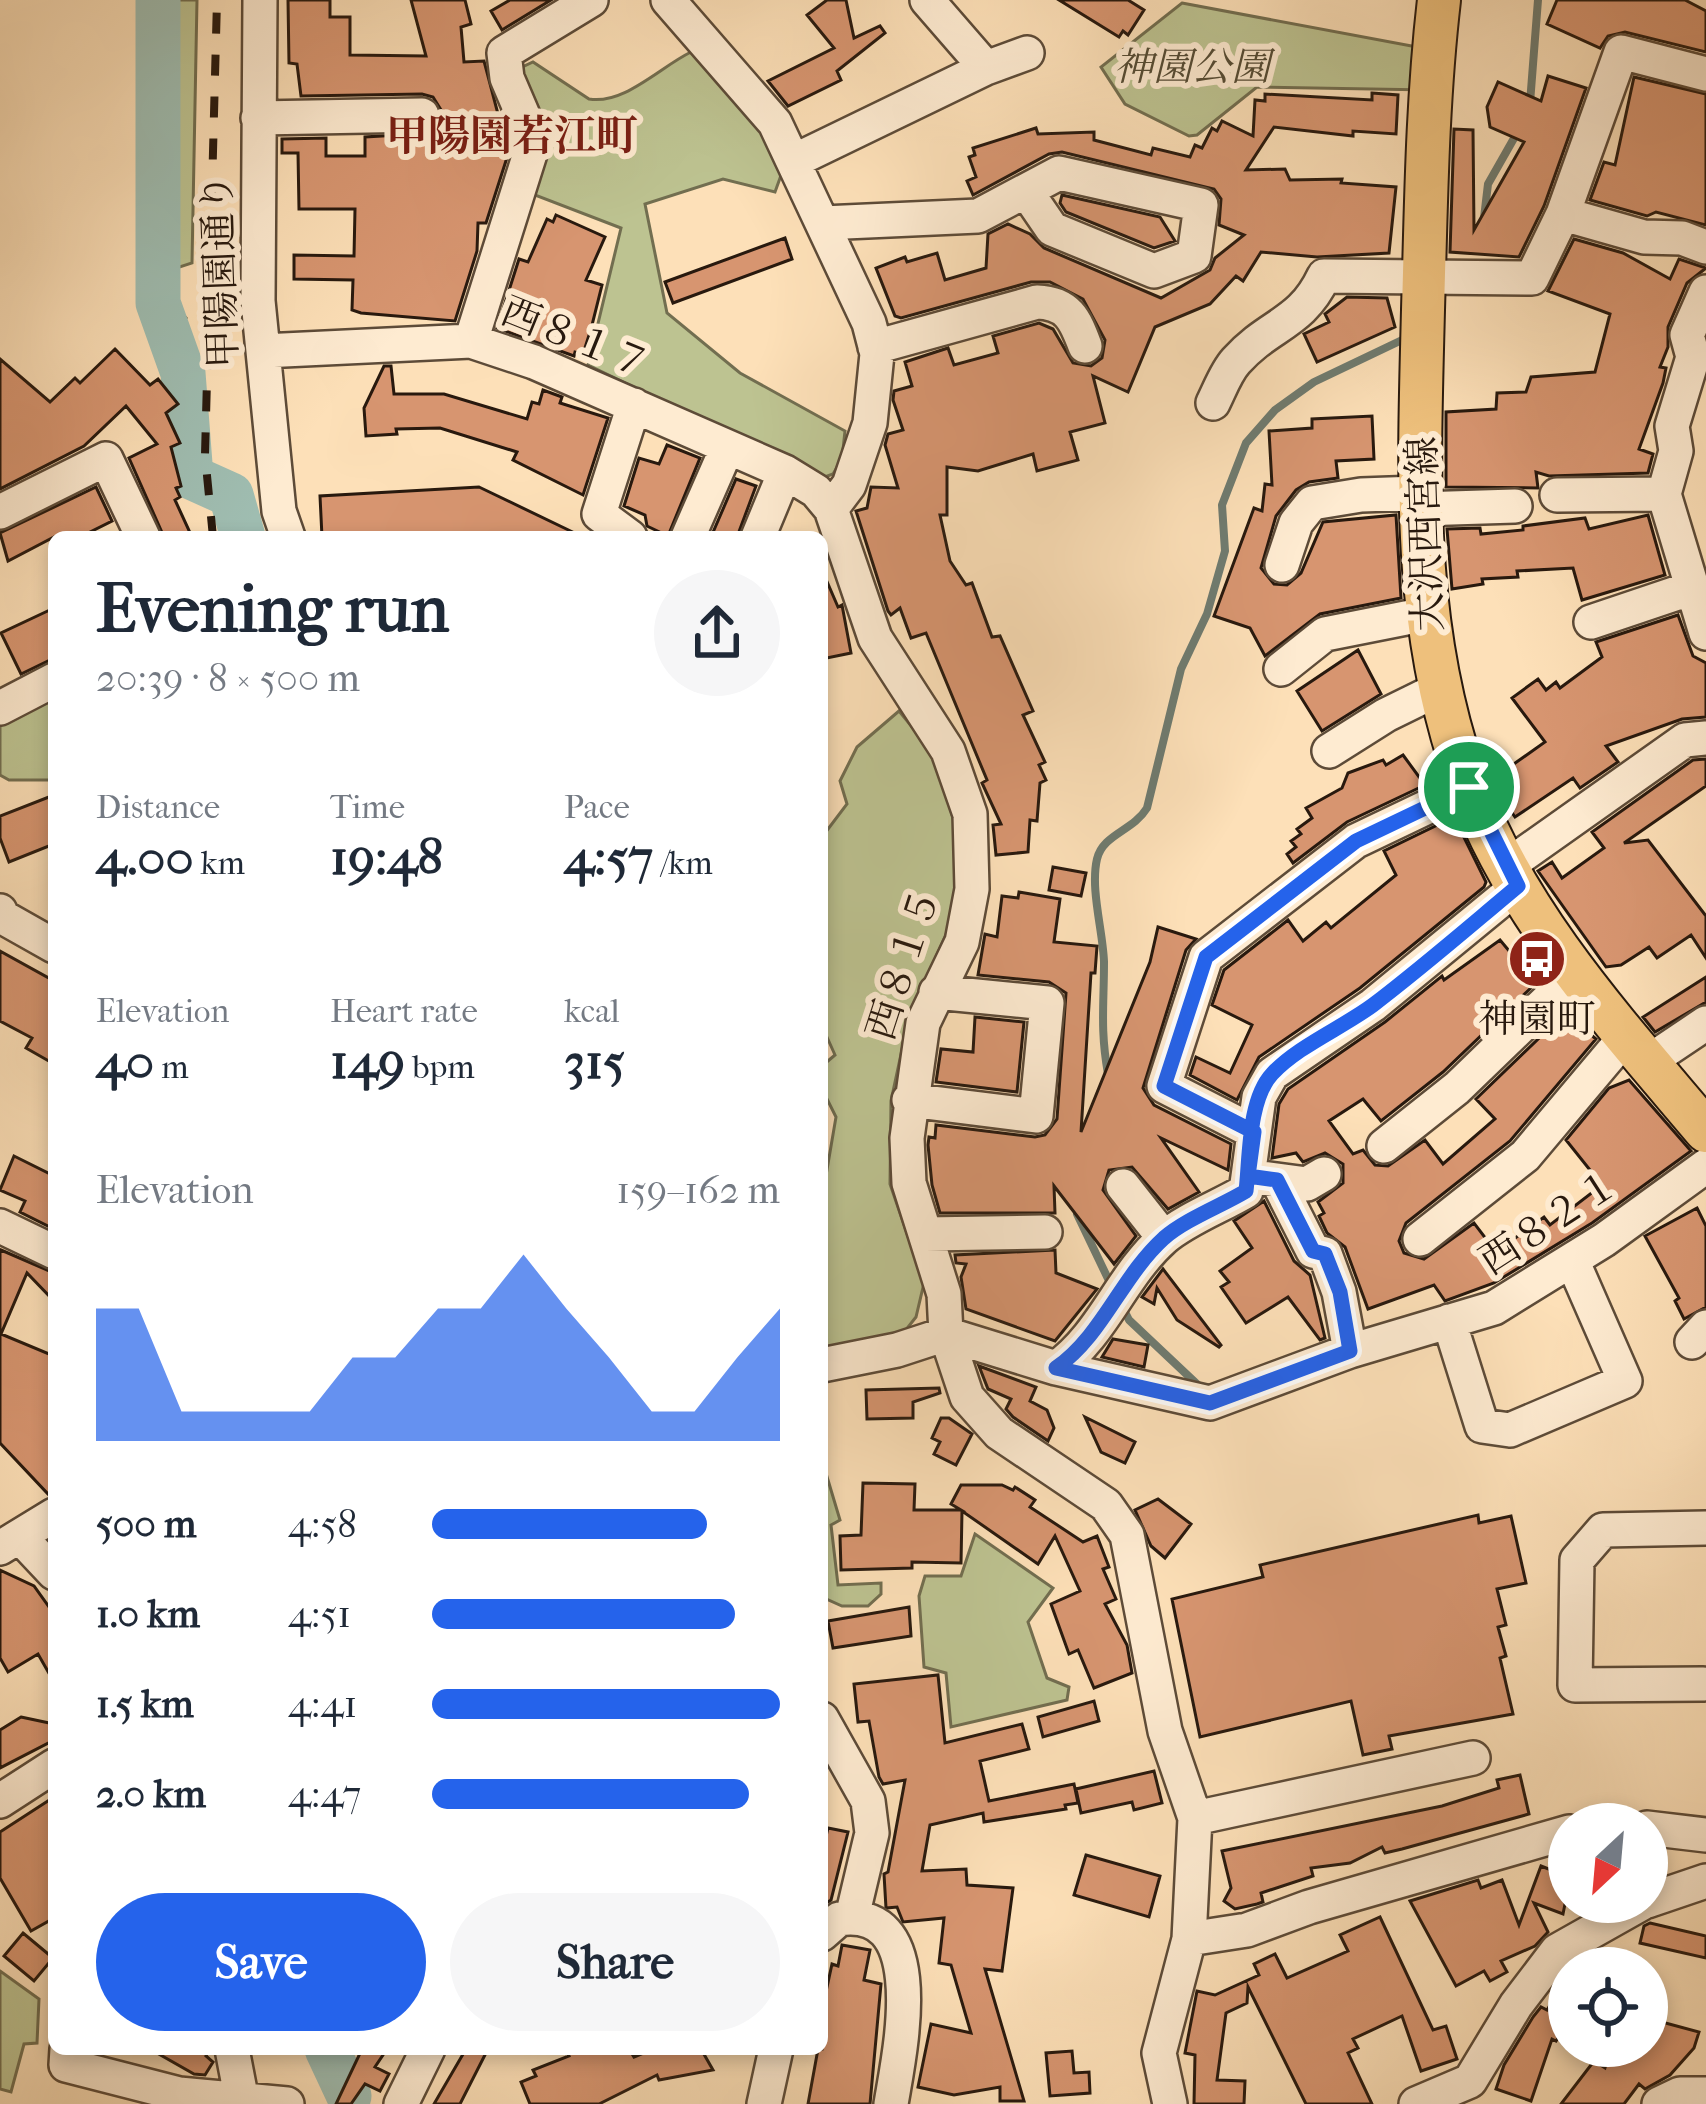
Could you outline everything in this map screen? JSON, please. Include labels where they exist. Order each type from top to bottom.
[{"type":"main road","name":"大沢西宮線","points":[[1438,0],[1430,77],[1419,501],[1426,614],[1441,688],[1469,787],[1513,876],[1576,973],[1704,1125]]},
{"type":"street","name":"甲陽園通り","points":[[260,0],[258,301],[279,511],[287,531]]},
{"type":"street","points":[[471,341],[534,141],[507,78],[504,53],[591,0]]},
{"type":"street","points":[[668,0],[775,123],[865,311],[875,347],[870,423],[849,485],[831,509]]},
{"type":"street","points":[[927,0],[986,68]]},
{"type":"street","points":[[1213,403],[1233,364],[1264,335],[1309,308],[1324,276],[1532,278],[1563,214],[1622,52],[1706,74]]},
{"type":"street","points":[[796,160],[986,68],[1027,53]]},
{"type":"street","points":[[257,118],[422,116]]},
{"type":"street","points":[[823,224],[978,216],[1059,173],[1201,205],[1194,256],[1154,271],[1052,229],[1026,191]]},
{"type":"street","points":[[1563,214],[1644,237],[1682,238],[1706,247]]},
{"type":"street","points":[[1706,292],[1687,335],[1693,357],[1672,426],[1676,451],[1664,494],[1706,633]]},
{"type":"street","points":[[875,347],[1036,302],[1054,302],[1074,317],[1085,346]]},
{"type":"street","name":"西８１７","points":[[263,350],[471,341],[534,362],[785,472],[816,491],[831,509]]},
{"type":"street","points":[[622,531],[599,514],[634,405]]},
{"type":"street","points":[[691,531],[727,448]]},
{"type":"street","points":[[0,512],[106,459],[139,531]]},
{"type":"street","points":[[760,531],[785,472]]},
{"type":"street","points":[[1557,495],[1664,494]]},
{"type":"street","points":[[1282,565],[1296,523],[1312,503],[1361,495],[1515,506]]},
{"type":"street","name":"西８１５","points":[[831,509],[875,638],[948,751],[970,814],[972,889],[962,942],[922,1023],[909,1100],[909,1183],[944,1294],[946,1334],[967,1397],[998,1433],[1106,1505],[1126,1535],[1165,1731],[1196,1818],[1190,1939],[1160,2053],[1170,2104]]},
{"type":"street","points":[[1591,622],[1689,589]]},
{"type":"street","points":[[1281,669],[1325,634],[1426,614]]},
{"type":"street","points":[[0,708],[48,683]]},
{"type":"street","points":[[1330,751],[1386,715],[1441,688]]},
{"type":"street","points":[[1350,1351],[1340,1292],[1325,1254],[1313,1251],[1263,1178],[1254,1132],[1259,1097],[1272,1074],[1373,1005],[1513,876],[1685,740],[1706,738]]},
{"type":"street","points":[[1254,1132],[1164,1086],[1206,957],[1356,841],[1469,787]]},
{"type":"street","points":[[0,911],[1,916],[48,943]]},
{"type":"street","points":[[1384,1146],[1457,1088],[1576,973]]},
{"type":"street","points":[[909,1100],[1036,1116],[1047,1003],[936,992]]},
{"type":"street","points":[[1420,1239],[1525,1156],[1637,1049],[1706,1023]]},
{"type":"street","name":"西８２１","points":[[946,1334],[1056,1368],[1210,1403],[1350,1351],[1494,1308],[1706,1166]]},
{"type":"street","points":[[1056,1368],[1082,1350],[1164,1238],[1263,1178],[1307,1184],[1324,1174]]},
{"type":"street","points":[[1123,1186],[1164,1238]]},
{"type":"street","points":[[0,1226],[48,1249]]},
{"type":"street","points":[[926,1234],[1045,1232]]},
{"type":"street","points":[[1449,1322],[1482,1426],[1510,1430],[1625,1381],[1572,1260]]},
{"type":"street","points":[[828,1364],[946,1334]]},
{"type":"street","points":[[48,1519],[11,1543],[48,1569]]},
{"type":"street","points":[[1703,1684],[1575,1685],[1577,1560],[1603,1530],[1706,1528]]},
{"type":"street","points":[[828,1730],[868,1801],[872,1833],[852,1917]]},
{"type":"street","points":[[1196,1818],[1474,1758]]},
{"type":"street","points":[[0,1801],[48,1770]]},
{"type":"street","points":[[1668,1830],[1706,1835]]},
{"type":"street","points":[[1190,1939],[1247,1930],[1309,1906],[1548,1838]]},
{"type":"street","points":[[1668,1893],[1706,1880]]},
{"type":"street","points":[[828,1929],[839,1919],[863,1919],[889,1940],[903,1977],[907,2009],[890,2104]]},
{"type":"street","points":[[1416,2104],[1470,2081],[1556,1951],[1606,1923]]},
{"type":"street","points":[[67,2055],[66,2065],[179,2094],[287,2104]]},
{"type":"street","points":[[233,2055],[242,2101]]},
{"type":"street","points":[[401,2104],[425,2055]]},
{"type":"street","points":[[764,2104],[775,2055]]},
{"type":"street","points":[[1659,2104],[1680,2094],[1706,2093]]},
{"type":"green space","points":[[149,0],[197,0],[192,263],[170,270],[168,298],[186,318],[177,327],[151,322],[143,311]]},
{"type":"green space","name":"神園公園","points":[[1182,3],[1433,50],[1429,90],[1257,87],[1197,135],[1189,136],[1125,104],[1101,67]]},
{"type":"green space","points":[[691,52],[762,124],[784,167],[775,192],[723,179],[645,204],[667,313],[740,373],[845,431],[842,459],[833,474],[822,478],[588,365],[621,228],[527,192],[516,70],[533,62],[589,99],[602,99],[628,91]]},
{"type":"green space","points":[[48,698],[48,780],[9,780],[0,775],[0,722]]},
{"type":"green space","points":[[899,711],[935,755],[955,825],[956,912],[909,1017],[891,1101],[890,1184],[924,1283],[916,1317],[905,1331],[828,1350],[828,1164],[836,1117],[828,1101],[828,1061],[835,1055],[828,1039],[828,829],[847,804],[840,781],[857,747]]},
{"type":"green space","points":[[828,1480],[840,1520],[831,1525],[838,1585],[881,1583],[881,1594],[868,1606],[842,1606],[828,1600]]},
{"type":"green space","points":[[975,1534],[1053,1588],[1028,1622],[1047,1678],[1069,1687],[1067,1700],[951,1727],[946,1673],[924,1667],[919,1596],[925,1576],[961,1576]]},
{"type":"green space","points":[[0,1971],[39,1999],[37,2043],[24,2044],[11,2092],[0,2089]]},
{"type":"building","points":[[288,0],[330,0],[330,17],[350,17],[350,55],[426,56],[411,0],[465,0],[471,24],[461,27],[464,62],[484,61],[503,133],[512,142],[486,223],[478,223],[477,251],[455,321],[361,313],[352,310],[353,280],[294,279],[294,255],[354,256],[355,209],[299,209],[298,153],[282,153],[282,139],[326,138],[326,156],[365,156],[365,137],[432,133],[443,113],[433,97],[422,94],[301,96],[297,64],[289,63]]},
{"type":"building","points":[[510,0],[551,0],[502,30],[491,11]]},
{"type":"building","points":[[827,0],[846,0],[854,38],[880,26],[885,33],[837,71],[841,80],[788,106],[768,81],[834,48],[807,15]]},
{"type":"building","points":[[1059,0],[1128,0],[1144,10],[1128,35],[1123,31],[1119,37]]},
{"type":"building","points":[[1557,0],[1685,0],[1706,11],[1706,52],[1625,32],[1608,36],[1600,48],[1547,24]]},
{"type":"building","points":[[1548,76],[1586,88],[1544,206],[1519,257],[1450,252],[1454,129],[1473,130],[1474,230],[1524,142],[1490,127],[1487,107],[1498,82],[1541,101]]},
{"type":"building","points":[[1634,77],[1706,94],[1706,225],[1656,212],[1647,216],[1590,200],[1604,162],[1615,165]]},
{"type":"building","points":[[1372,93],[1398,95],[1396,134],[1353,131],[1353,136],[1274,127],[1246,170],[1285,169],[1290,180],[1342,179],[1341,183],[1396,187],[1389,253],[1317,257],[1261,252],[1243,281],[1236,276],[1210,304],[1155,327],[1128,392],[1093,376],[1105,423],[1070,432],[1078,460],[1037,471],[1033,454],[978,471],[947,467],[947,515],[940,515],[950,561],[966,585],[972,583],[992,637],[1000,636],[1033,711],[1023,715],[1045,762],[1039,765],[1046,780],[1040,783],[1037,821],[1030,820],[1028,852],[996,855],[993,825],[1001,824],[982,783],[987,780],[926,633],[911,638],[900,608],[891,615],[888,611],[856,511],[867,508],[871,487],[898,488],[885,445],[888,434],[903,430],[893,400],[894,391],[912,386],[905,362],[948,348],[954,365],[998,353],[993,336],[1039,323],[1053,329],[1073,363],[1091,366],[1102,358],[1105,340],[1083,299],[1050,282],[1031,282],[901,318],[895,316],[876,268],[905,257],[907,262],[937,253],[945,280],[986,268],[988,234],[1008,224],[1030,234],[1044,248],[1161,298],[1210,270],[1215,258],[1244,235],[1219,225],[1221,199],[1214,189],[1062,152],[1049,154],[973,195],[967,181],[976,177],[969,157],[975,155],[973,148],[1036,128],[1038,134],[1094,132],[1094,140],[1151,155],[1153,148],[1190,157],[1195,145],[1202,148],[1212,128],[1217,131],[1222,121],[1253,136],[1255,100],[1265,101],[1265,94],[1372,100]]},
{"type":"building","points":[[1062,195],[1160,217],[1175,241],[1154,248],[1066,212],[1060,203]]},
{"type":"building","points":[[556,215],[605,237],[586,280],[602,285],[591,329],[583,354],[575,352],[574,356],[497,328],[519,259],[528,262],[547,219],[553,222]]},
{"type":"building","points":[[785,238],[792,259],[673,303],[665,282]]},
{"type":"building","points":[[1574,239],[1623,253],[1670,279],[1679,259],[1706,268],[1687,283],[1668,327],[1668,347],[1660,367],[1666,368],[1663,383],[1639,449],[1653,454],[1648,473],[1549,476],[1536,472],[1538,488],[1446,487],[1446,412],[1496,409],[1497,393],[1526,392],[1531,377],[1595,372],[1610,314],[1548,291]]},
{"type":"building","points":[[1347,297],[1387,298],[1395,327],[1317,362],[1304,334],[1329,322],[1325,314]]},
{"type":"building","points":[[115,349],[150,385],[158,379],[178,404],[166,413],[180,443],[171,447],[181,486],[176,488],[180,497],[175,500],[189,531],[161,531],[129,458],[157,444],[126,406],[84,446],[0,489],[0,359],[50,402],[75,378],[80,383]]},
{"type":"building","points":[[384,366],[391,366],[394,394],[444,394],[527,419],[532,402],[539,404],[543,390],[562,397],[560,403],[608,418],[583,495],[513,460],[517,452],[440,428],[396,429],[397,434],[366,436],[364,408]]},
{"type":"building","points":[[1372,416],[1374,459],[1336,461],[1338,478],[1309,482],[1296,490],[1276,516],[1261,568],[1274,584],[1287,585],[1301,573],[1323,522],[1396,515],[1401,598],[1320,614],[1265,656],[1250,628],[1214,616],[1254,508],[1262,511],[1265,484],[1272,485],[1269,431],[1312,428],[1312,419]]},
{"type":"building","points":[[667,445],[700,458],[670,531],[647,526],[645,515],[624,506],[639,458],[659,464]]},
{"type":"building","points":[[736,479],[756,486],[739,531],[714,531]]},
{"type":"building","points":[[96,487],[112,521],[92,531],[48,531],[48,540],[8,561],[0,533]]},
{"type":"building","points":[[479,487],[571,531],[322,531],[320,496]]},
{"type":"building","points":[[1648,515],[1665,575],[1582,600],[1573,568],[1517,571],[1518,577],[1482,579],[1483,584],[1452,589],[1447,529],[1480,528],[1481,534],[1585,518],[1589,529]]},
{"type":"building","points":[[828,584],[838,607],[842,605],[851,653],[828,658]]},
{"type":"building","points":[[48,611],[48,661],[21,674],[1,633]]},
{"type":"building","points":[[1678,615],[1693,656],[1706,663],[1706,717],[1682,719],[1606,746],[1618,762],[1580,788],[1573,778],[1515,817],[1504,801],[1515,793],[1501,773],[1545,742],[1512,698],[1538,679],[1546,690],[1556,682],[1560,688],[1602,657],[1596,642]]},
{"type":"building","points":[[1358,650],[1381,694],[1322,731],[1297,691]]},
{"type":"building","points":[[1403,755],[1425,785],[1347,822],[1293,863],[1287,854],[1296,847],[1291,841],[1301,834],[1297,829],[1312,818],[1306,808],[1342,788],[1348,773],[1383,760],[1386,765]]},
{"type":"building","points":[[1706,759],[1706,786],[1624,843],[1648,840],[1706,916],[1706,958],[1691,935],[1657,958],[1649,947],[1621,965],[1606,967],[1538,871],[1552,862],[1562,878],[1604,848],[1592,832],[1693,760]]},
{"type":"building","points":[[48,797],[48,846],[9,862],[0,838],[0,816]]},
{"type":"building","points":[[1454,817],[1486,882],[1484,887],[1360,988],[1259,1057],[1237,1100],[1190,1075],[1196,1057],[1230,1073],[1252,1025],[1212,1005],[1224,970],[1288,920],[1303,941],[1326,922],[1331,928],[1396,875],[1384,851]]},
{"type":"building","points":[[1053,867],[1086,873],[1081,896],[1049,890]]},
{"type":"building","points":[[1019,892],[1060,899],[1054,942],[1097,946],[1095,973],[1091,973],[1081,1132],[1150,962],[1158,927],[1196,939],[1186,950],[1143,1088],[1154,1105],[1231,1144],[1228,1170],[1161,1138],[1199,1192],[1168,1209],[1132,1167],[1109,1170],[1103,1190],[1136,1236],[1114,1264],[1054,1186],[1055,1213],[940,1213],[932,1185],[928,1145],[929,1137],[935,1138],[936,1125],[1035,1137],[1045,1135],[1057,1119],[1066,993],[1049,982],[978,975],[985,934],[997,937],[1002,896],[1018,898]]},
{"type":"building","points":[[1500,940],[1536,983],[1443,1072],[1381,1121],[1363,1099],[1329,1121],[1353,1154],[1363,1150],[1375,1165],[1388,1166],[1425,1140],[1443,1164],[1495,1119],[1476,1099],[1565,1013],[1596,1039],[1510,1141],[1406,1223],[1399,1241],[1404,1253],[1424,1259],[1474,1223],[1496,1252],[1544,1217],[1550,1225],[1602,1185],[1566,1140],[1609,1088],[1629,1080],[1691,1151],[1592,1223],[1494,1283],[1445,1301],[1434,1285],[1368,1309],[1345,1247],[1327,1233],[1319,1216],[1324,1213],[1318,1202],[1343,1183],[1343,1164],[1325,1153],[1303,1162],[1296,1153],[1272,1158],[1279,1104],[1288,1089],[1442,976],[1444,980]]},
{"type":"building","points":[[0,951],[48,978],[48,1061],[26,1048],[32,1038],[0,1021]]},
{"type":"building","points":[[1706,977],[1706,1002],[1655,1032],[1643,1017]]},
{"type":"building","points":[[975,1017],[1024,1022],[1017,1092],[936,1082],[941,1049],[973,1052]]},
{"type":"building","points":[[14,1156],[48,1173],[48,1226],[20,1212],[25,1201],[0,1190]]},
{"type":"building","points":[[1264,1201],[1294,1261],[1310,1275],[1325,1338],[1320,1340],[1288,1297],[1246,1323],[1221,1287],[1229,1282],[1220,1271],[1252,1248],[1234,1221]]},
{"type":"building","points":[[1697,1208],[1706,1226],[1706,1307],[1684,1319],[1675,1301],[1679,1298],[1645,1236]]},
{"type":"building","points":[[1055,1250],[1056,1273],[1097,1289],[1055,1341],[966,1309],[961,1277],[966,1264],[956,1263],[955,1255]]},
{"type":"building","points":[[0,1253],[48,1270],[48,1295],[27,1273],[1,1334],[48,1354],[48,1494],[0,1443]]},
{"type":"building","points":[[1163,1269],[1219,1347],[1177,1320],[1157,1288],[1154,1304],[1142,1297]]},
{"type":"building","points":[[1113,1339],[1148,1345],[1144,1367],[1102,1357]]},
{"type":"building","points":[[979,1366],[1036,1387],[1030,1401],[1047,1410],[1054,1428],[1048,1441],[1013,1417],[1006,1409],[1011,1399],[988,1389]]},
{"type":"building","points":[[939,1388],[940,1393],[913,1402],[913,1418],[867,1419],[866,1390]]},
{"type":"building","points":[[1085,1417],[1135,1442],[1125,1463],[1101,1452]]},
{"type":"building","points":[[941,1418],[949,1418],[972,1434],[956,1465],[934,1454],[940,1442],[932,1438]]},
{"type":"building","points":[[863,1483],[915,1484],[914,1510],[961,1510],[951,1504],[961,1485],[1015,1487],[1035,1500],[1030,1507],[1083,1542],[1097,1536],[1109,1567],[1103,1569],[1116,1599],[1105,1604],[1127,1645],[1132,1673],[1094,1688],[1078,1650],[1069,1654],[1051,1604],[1080,1591],[1055,1536],[1038,1564],[962,1511],[961,1563],[912,1562],[912,1568],[841,1570],[840,1536],[861,1535]]},
{"type":"building","points":[[1158,1499],[1191,1524],[1165,1558],[1151,1546],[1135,1510]]},
{"type":"building","points":[[1478,1515],[1479,1523],[1511,1516],[1526,1583],[1497,1589],[1506,1625],[1498,1627],[1506,1656],[1500,1658],[1513,1714],[1389,1736],[1392,1749],[1363,1755],[1351,1701],[1200,1737],[1172,1599],[1263,1577],[1260,1565]]},
{"type":"building","points":[[0,1570],[34,1586],[48,1606],[48,1672],[38,1654],[8,1672],[0,1658]]},
{"type":"building","points":[[909,1607],[911,1636],[833,1648],[828,1621]]},
{"type":"building","points":[[938,1675],[945,1743],[1022,1724],[1029,1749],[980,1761],[989,1801],[1074,1784],[1078,1803],[984,1822],[983,1813],[930,1825],[922,1871],[966,1869],[967,1885],[1013,1888],[1002,1971],[985,1969],[1024,2101],[1000,2101],[1000,2087],[954,2095],[918,2087],[931,2024],[971,2033],[951,1965],[939,1963],[944,1918],[903,1922],[897,1907],[886,1908],[884,1874],[905,1780],[883,1784],[879,1777],[869,1721],[858,1722],[854,1684]]},
{"type":"building","points":[[1094,1701],[1099,1721],[1043,1737],[1038,1717]]},
{"type":"building","points":[[21,1717],[48,1723],[48,1743],[0,1768],[0,1730]]},
{"type":"building","points":[[1154,1771],[1162,1803],[1134,1810],[1132,1802],[1081,1813],[1076,1789]]},
{"type":"building","points":[[1520,1775],[1529,1814],[1385,1853],[1382,1847],[1350,1863],[1311,1868],[1313,1876],[1261,1893],[1263,1902],[1257,1904],[1235,1909],[1224,1901],[1231,1888],[1222,1851],[1442,1806],[1499,1788],[1497,1780]]},
{"type":"building","points":[[48,1801],[48,1921],[31,1931],[0,1878],[0,1832]]},
{"type":"building","points":[[828,1828],[848,1832],[828,1902]]},
{"type":"building","points":[[1086,1855],[1160,1876],[1149,1917],[1074,1895]]},
{"type":"building","points":[[1541,1866],[1548,1869],[1548,1908],[1534,1903],[1548,1932],[1535,1946],[1501,1961],[1507,1972],[1490,1981],[1484,1971],[1456,1986],[1410,1901],[1478,1880],[1481,1888],[1502,1880],[1519,1925]]},
{"type":"building","points":[[1380,1917],[1433,2030],[1446,2026],[1457,2059],[1421,2071],[1402,2016],[1353,2039],[1358,2048],[1348,2053],[1372,2104],[1306,2104],[1248,1987],[1247,2003],[1226,2013],[1217,2080],[1245,2081],[1244,2104],[1194,2104],[1195,2055],[1185,2053],[1197,1991],[1215,1995],[1259,1975],[1254,1964],[1275,1954],[1287,1978],[1348,1951],[1340,1935]]},
{"type":"building","points":[[1650,1923],[1706,1936],[1706,1958],[1640,1943],[1644,1926]]},
{"type":"building","points":[[23,1933],[48,1954],[48,1964],[34,1981],[4,1956]]},
{"type":"building","points":[[842,1945],[870,1950],[864,1980],[881,1984],[870,2104],[808,2104],[817,2055],[828,2055],[828,1982],[832,1964],[838,1966]]},
{"type":"building","points":[[1541,2007],[1547,2010],[1548,2051],[1531,2101],[1496,2089],[1504,2065],[1533,2017]]},
{"type":"building","points":[[1668,2024],[1699,2032],[1694,2048],[1670,2075],[1645,2089],[1639,2084],[1624,2104],[1561,2104],[1589,2067],[1668,2067]]},
{"type":"building","points":[[1072,2051],[1074,2073],[1089,2072],[1090,2093],[1050,2096],[1046,2053]]},
{"type":"building","points":[[161,2055],[207,2055],[213,2062],[205,2075],[194,2074]]},
{"type":"building","points":[[359,2055],[383,2055],[375,2067],[389,2074],[380,2091],[365,2084],[351,2104],[336,2104]]},
{"type":"building","points":[[463,2055],[485,2055],[460,2104],[434,2104]]},
{"type":"building","points":[[704,2055],[713,2070],[659,2080],[657,2075],[599,2104],[530,2104],[521,2082],[536,2076],[533,2070],[569,2056]]},
{"type":"waterway","points":[[158,0],[158,303],[183,373],[191,477],[231,495],[241,531]]},
{"type":"waterway","points":[[1530,103],[1538,0]]},
{"type":"waterway","points":[[1484,218],[1488,184],[1517,133]]},
{"type":"waterway","points":[[1108,1074],[1097,859],[1105,844],[1147,808],[1181,669],[1207,614],[1225,551],[1222,505],[1246,443],[1275,410],[1314,382],[1402,340]]},
{"type":"waterway","points":[[1077,1214],[1112,1287]]},
{"type":"waterway","points":[[1122,1306],[1129,1320],[1199,1386]]},
{"type":"waterway","points":[[330,2055],[349,2096]]},
{"type":"railway","points":[[212,531],[205,455],[217,0]]},
{"type":"place","name":"神園町","points":[[1537,959]]},
{"type":"district","name":"甲陽園若江町","points":[[512,136]]},
{"type":"route","points":[[1469,787],[1356,841],[1206,957],[1164,1086],[1254,1132],[1248,1176],[1277,1180],[1313,1251],[1325,1254],[1340,1292],[1350,1351],[1210,1403],[1056,1368],[1082,1350],[1164,1238],[1246,1191],[1248,1176],[1254,1132],[1259,1097],[1272,1074],[1373,1005],[1518,886],[1469,787]]}]
